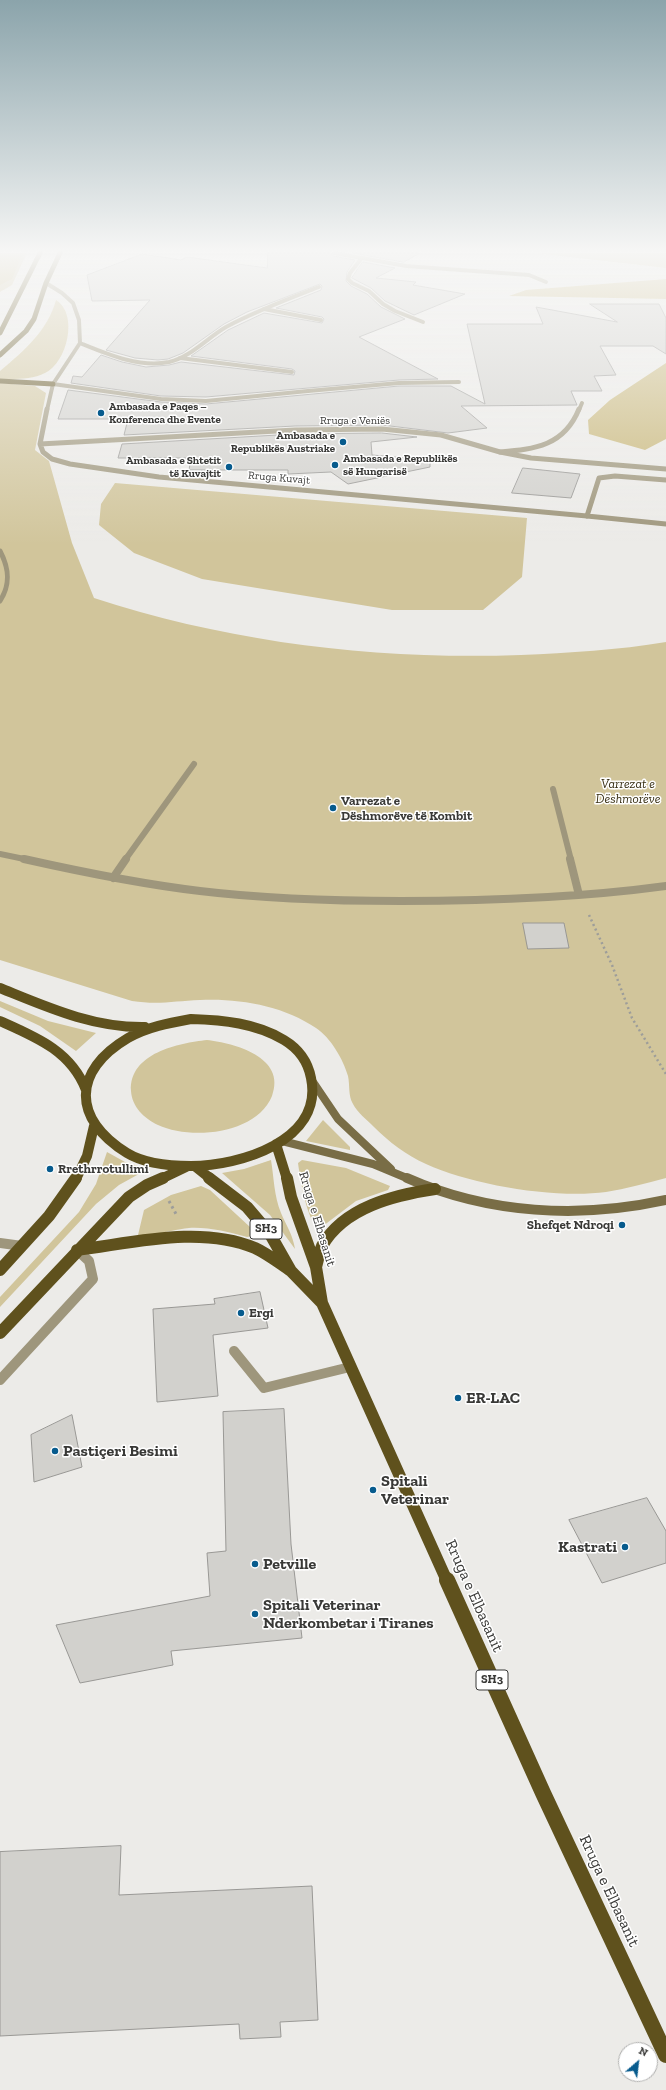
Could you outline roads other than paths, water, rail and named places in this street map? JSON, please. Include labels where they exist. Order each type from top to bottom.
[{"type":"main road","points":[[0,381],[53,384]]},
{"type":"main road","points":[[0,988],[60,1012],[108,1025],[133,1028],[157,1026],[180,1021],[208,1019],[243,1023],[258,1027],[272,1033],[296,1050],[304,1059],[310,1070],[313,1082],[313,1094],[305,1117],[297,1128],[279,1143],[240,1160],[191,1167],[167,1165],[131,1155],[116,1146],[94,1126],[88,1114],[86,1090],[79,1073],[67,1059],[33,1036],[0,1021]]},
{"type":"main road","points":[[86,1090],[89,1078],[103,1057],[127,1038],[157,1026]]},
{"type":"main road","points":[[313,1082],[332,1112],[349,1131],[395,1172]]},
{"type":"main road","points":[[0,1270],[47,1218],[78,1172],[87,1156],[94,1126]]},
{"type":"main road","points":[[279,1143],[359,1160],[395,1172],[435,1189],[492,1204],[530,1210],[568,1212],[617,1209],[666,1200]]},
{"type":"main road","name":"Rruga e Elbasanit","points":[[279,1143],[291,1197],[316,1267],[322,1304],[543,1793],[666,2055]]},
{"type":"main road","points":[[0,1333],[77,1250],[129,1197],[147,1185],[191,1167]]},
{"type":"main road","name":"Rruga e Elbasanit","points":[[191,1167],[247,1207],[270,1234],[291,1270],[322,1304]]},
{"type":"main road","points":[[316,1267],[321,1248],[328,1238],[346,1220],[358,1211],[375,1202],[412,1192],[435,1189]]},
{"type":"main road","points":[[77,1250],[185,1238],[215,1239],[234,1241],[250,1246],[291,1270]]},
{"type":"street","points":[[40,444],[53,384],[75,351]]},
{"type":"street","points":[[99,351],[153,363],[167,362],[180,358],[191,351]]},
{"type":"street","points":[[180,358],[292,372]]},
{"type":"street","points":[[53,384],[161,399],[206,401],[399,383],[459,382]]},
{"type":"street","points":[[500,452],[527,450],[544,446],[559,438],[570,428],[582,404]]},
{"type":"street","name":"Rruga e Veniës","points":[[40,444],[101,442],[295,430],[382,429],[441,435],[500,452],[531,458],[584,464],[666,469]]},
{"type":"street","name":"Rruga Kuvajt","points":[[40,444],[43,452],[52,459],[70,464],[129,474],[666,524]]},
{"type":"street","points":[[587,516],[599,478],[615,476],[666,480]]},
{"type":"street","points":[[0,551],[7,563],[8,581],[4,596],[0,601]]},
{"type":"street","points":[[113,878],[194,764]]},
{"type":"street","points":[[552,789],[579,895]]},
{"type":"street","points":[[0,854],[113,878],[234,894],[345,901],[506,900],[579,895],[666,886]]},
{"type":"street","points":[[0,1243],[22,1246]]},
{"type":"street","points":[[0,1380],[25,1355],[93,1279],[89,1261],[77,1250]]},
{"type":"street","points":[[234,1351],[264,1388],[350,1367]]},
{"type":"place","name":"Ambasada e Paqes – Konferenca dhe Evente","points":[[101,413]]},
{"type":"place","name":"Ambasada e Republikës Austriake","points":[[343,442]]},
{"type":"place","name":"Ambasada e Republikës së Hungarisë","points":[[335,465]]},
{"type":"place","name":"Ambasada e Shtetit të Kuvajtit","points":[[229,467]]},
{"type":"place","name":"Varrezat e Dëshmorëve të Kombit","points":[[333,808]]},
{"type":"place","name":"Rrethrrotullimi","points":[[50,1169]]},
{"type":"place","name":"Shefqet Ndroqi","points":[[622,1225]]},
{"type":"place","name":"Ergi","points":[[241,1313]]},
{"type":"place","name":"ER-LAC","points":[[458,1398]]},
{"type":"place","name":"Pastiçeri Besimi","points":[[55,1451]]},
{"type":"place","name":"Spitali Veterinar","points":[[373,1490]]},
{"type":"place","name":"Kastrati","points":[[625,1547]]},
{"type":"place","name":"Petville","points":[[255,1564]]},
{"type":"place","name":"Spitali Veterinar Nderkombetar i Tiranes","points":[[255,1614]]},
{"type":"park label","name":"Varrezat e Dëshmorëve","points":[[628,792]]}]
